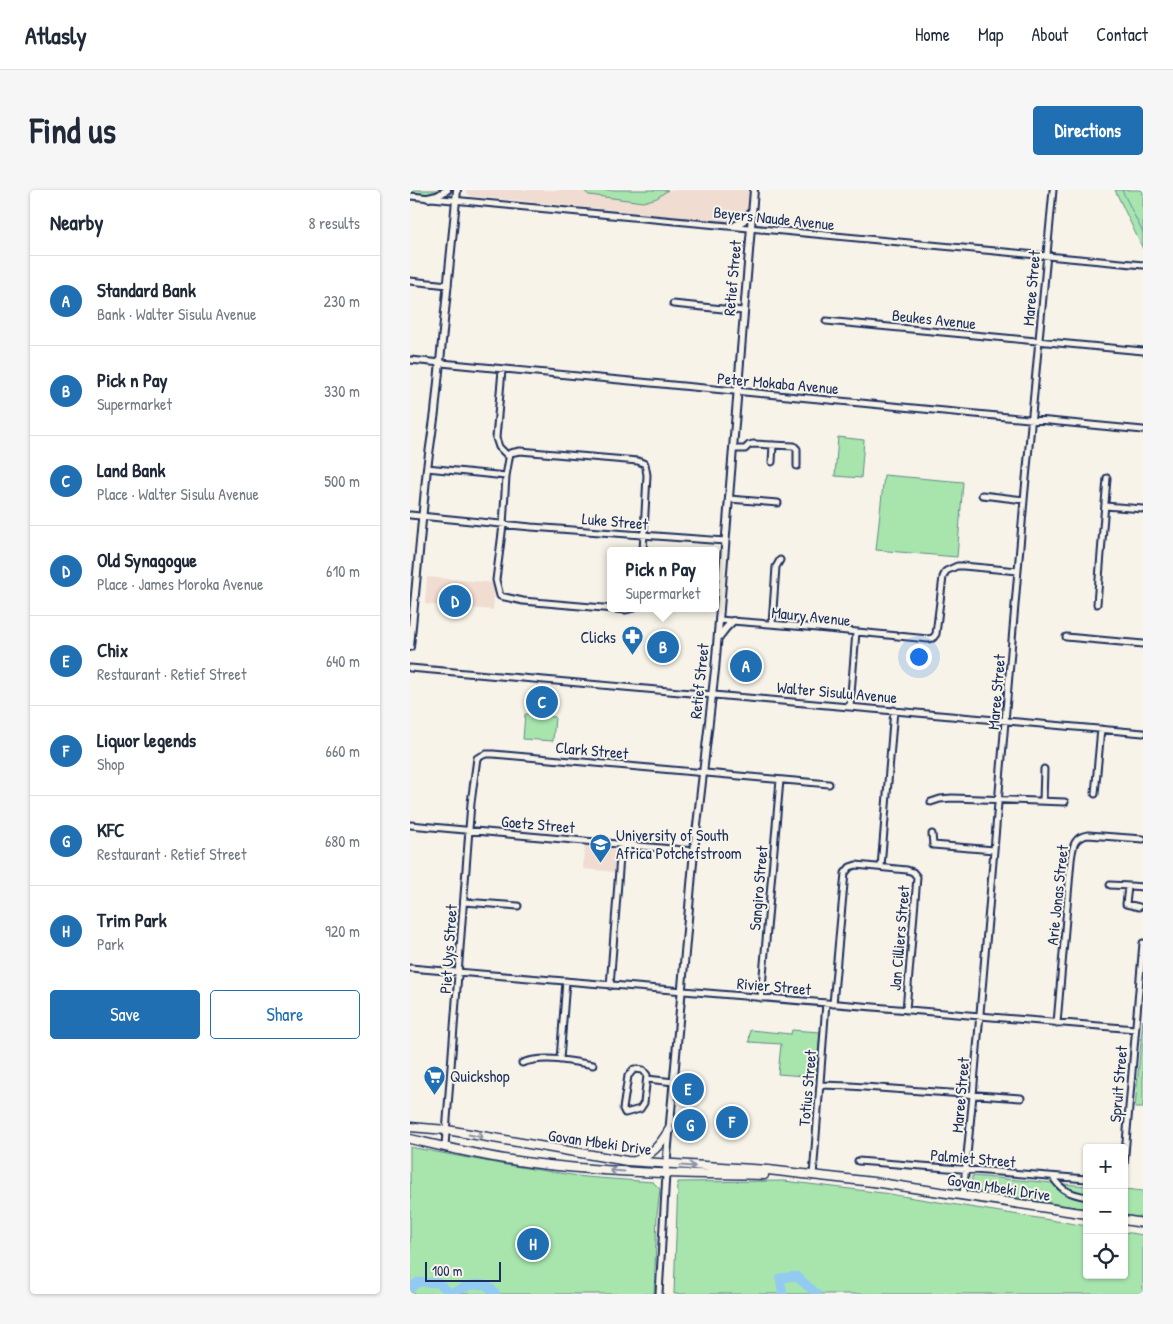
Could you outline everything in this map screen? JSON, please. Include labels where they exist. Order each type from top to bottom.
[{"type":"main road","name":"Govan Mbeki Drive","points":[[410,1127],[447,1130],[560,1151],[634,1162],[768,1170],[904,1186],[1083,1213]]},
{"type":"main road","points":[[634,1162],[653,1152],[669,1130]]},
{"type":"main road","name":"Govan Mbeki Drive","points":[[410,1139],[503,1159],[539,1164],[666,1174],[767,1175],[788,1173]]},
{"type":"main road","points":[[1128,1221],[1143,1223]]},
{"type":"street","points":[[428,198],[437,196],[447,190]]},
{"type":"street","points":[[410,647],[413,586],[440,363],[457,190]]},
{"type":"street","name":"Retief Street","points":[[666,1174],[694,851],[720,620],[754,190]]},
{"type":"street","name":"Maree Street","points":[[963,1195],[1053,190]]},
{"type":"street","name":"Beyers Naude Avenue","points":[[410,196],[1143,265]]},
{"type":"street","points":[[734,226],[743,221],[751,212]]},
{"type":"street","points":[[410,281],[448,285]]},
{"type":"street","points":[[673,304],[743,311]]},
{"type":"street","name":"Beukes Avenue","points":[[826,321],[1143,351]]},
{"type":"street","name":"Peter Mokaba Avenue","points":[[410,360],[1143,430]]},
{"type":"street","points":[[502,370],[496,438],[497,443],[508,456]]},
{"type":"street","points":[[733,449],[745,449],[751,444],[796,447],[797,466]]},
{"type":"street","points":[[772,462],[773,445]]},
{"type":"street","points":[[607,609],[523,601],[502,597],[496,580],[503,525],[508,456],[511,452],[520,451],[638,461],[645,464],[648,475],[644,547]]},
{"type":"street","points":[[427,468],[506,476]]},
{"type":"street","points":[[1097,604],[1107,478]]},
{"type":"street","points":[[982,495],[1024,500]]},
{"type":"street","points":[[729,499],[778,503]]},
{"type":"street","points":[[1105,506],[1143,509]]},
{"type":"street","name":"Luke Street","points":[[410,515],[503,525],[725,541]]},
{"type":"street","points":[[772,624],[776,567],[780,560]]},
{"type":"street","points":[[856,632],[933,638],[938,630],[943,577],[946,571],[956,566],[1018,570]]},
{"type":"street","name":"Maury Avenue","points":[[720,620],[856,632],[850,706]]},
{"type":"street","points":[[718,640],[733,621]]},
{"type":"street","points":[[1066,637],[1143,644]]},
{"type":"street","name":"Walter Sisulu Avenue","points":[[410,668],[1143,732]]},
{"type":"street","points":[[833,1004],[845,873],[850,867],[856,865],[880,867],[894,710]]},
{"type":"street","points":[[1095,794],[1101,729]]},
{"type":"street","name":"Clark Street","points":[[480,756],[493,754],[828,784]]},
{"type":"street","name":"Piet Uys Street","points":[[445,1146],[475,764],[480,756]]},
{"type":"street","points":[[1043,801],[1044,769]]},
{"type":"street","name":"Sangiro Street","points":[[761,998],[780,780]]},
{"type":"street","points":[[931,802],[952,798],[1064,802]]},
{"type":"street","name":"Goetz Street","points":[[410,824],[694,851]]},
{"type":"street","points":[[932,834],[933,845],[994,850]]},
{"type":"street","name":"Arie Jonas Street","points":[[1058,1023],[1074,843],[1081,836],[1088,835],[1143,839]]},
{"type":"street","points":[[610,986],[621,844]]},
{"type":"street","name":"Jan Cilliers Street","points":[[880,867],[910,871],[917,877],[906,1010]]},
{"type":"street","points":[[1110,885],[1143,887]]},
{"type":"street","points":[[1130,886],[1128,888],[1126,904],[1139,907]]},
{"type":"street","points":[[464,902],[518,906]]},
{"type":"street","name":"Spruit Street","points":[[1126,1144],[1143,943]]},
{"type":"street","name":"Rivier Street","points":[[410,968],[1135,1029]]},
{"type":"street","points":[[560,1060],[566,981]]},
{"type":"street","name":"Totius Street","points":[[813,1176],[826,1003]]},
{"type":"street","points":[[522,1063],[536,1060],[560,1060],[593,1066]]},
{"type":"street","points":[[634,1069],[643,1070],[647,1073],[647,1079],[643,1107],[637,1111],[625,1113],[623,1109],[629,1073],[634,1069]]},
{"type":"street","points":[[647,1079],[674,1082]]},
{"type":"street","points":[[820,1085],[1021,1098]]},
{"type":"street","name":"Palmiet Street","points":[[858,1161],[1083,1179]]},
{"type":"street","points":[[658,1294],[666,1174]]},
{"type":"street","points":[[1053,1177],[1064,1190],[1083,1195]]},
{"type":"shaded area","points":[[465,190],[751,190],[749,211],[737,222],[470,196]]},
{"type":"shaded area","points":[[427,577],[495,583],[493,610],[425,604]]},
{"type":"shaded area","name":"University of South Africa Potchefstroom","points":[[585,846],[610,848],[615,851],[617,856],[616,872],[583,869]]},
{"type":"green space","points":[[410,190],[450,190],[450,196],[410,192]]},
{"type":"green space","points":[[583,190],[668,190],[657,198],[643,202],[589,195]]},
{"type":"green space","points":[[1115,190],[1143,190],[1143,249]]},
{"type":"green space","points":[[838,437],[864,440],[861,478],[835,476]]},
{"type":"green space","points":[[884,475],[963,482],[957,557],[876,550]]},
{"type":"green space","points":[[525,714],[555,717],[553,741],[523,739]]},
{"type":"green space","points":[[1143,1020],[1143,1108],[1135,1108]]},
{"type":"green space","points":[[750,1030],[791,1034],[792,1030],[820,1032],[816,1077],[778,1074],[781,1044],[749,1042]]},
{"type":"green space","points":[[410,1147],[500,1164],[585,1177],[653,1182],[660,1189],[657,1215],[654,1294],[410,1294]]},
{"type":"green space","points":[[972,1176],[1083,1186],[1083,1208],[971,1190]]},
{"type":"green space","points":[[784,1181],[883,1193],[1083,1225],[1083,1279],[1128,1279],[1128,1233],[1143,1235],[1143,1294],[674,1294],[678,1182]]},
{"type":"green space","points":[[1128,1189],[1143,1191],[1143,1218],[1128,1216]]},
{"type":"waterway","points":[[1122,190],[1143,233]]},
{"type":"waterway","points":[[783,1294],[780,1278],[796,1276],[817,1294]]},
{"type":"waterway","points":[[410,1289],[418,1282],[438,1283],[451,1293],[480,1284],[486,1285],[496,1294]]},
{"type":"place","name":"Old Synagogue","points":[[455,601]]},
{"type":"place","name":"Pick n Pay","points":[[663,647]]},
{"type":"place","name":"Clicks","points":[[632,656]]},
{"type":"place","name":"Standard Bank","points":[[746,666]]},
{"type":"place","name":"Land Bank","points":[[542,702]]},
{"type":"place","name":"University of South Africa Potchefstroom","points":[[600,863]]},
{"type":"place","name":"Chix","points":[[688,1089]]},
{"type":"place","name":"Quickshop","points":[[434,1095]]},
{"type":"place","name":"Liquor legends","points":[[732,1122]]},
{"type":"place","name":"KFC","points":[[690,1125]]},
{"type":"place","name":"Trim Park","points":[[533,1244]]}]
